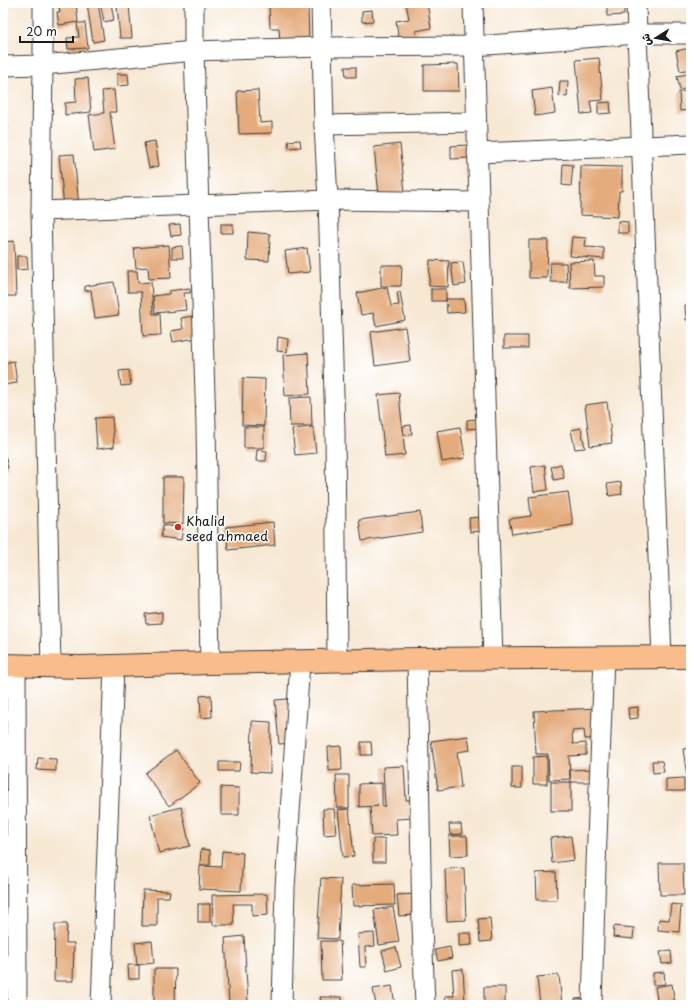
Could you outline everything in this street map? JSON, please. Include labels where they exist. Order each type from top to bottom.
[{"type":"main road","points":[[10,665],[51,667],[114,667],[210,663],[417,659],[691,656]]},
{"type":"street","points":[[43,3],[40,211],[51,667]]},
{"type":"street","points":[[194,3],[194,51],[206,425],[210,663]]},
{"type":"street","points":[[322,3],[324,125],[328,200],[335,428],[337,661]]},
{"type":"street","points":[[473,3],[493,659]]},
{"type":"street","points":[[636,3],[636,34],[662,657]]},
{"type":"street","points":[[3,66],[43,65],[194,51],[322,47],[474,46],[636,34],[691,34]]},
{"type":"street","points":[[324,125],[476,122]]},
{"type":"street","points":[[477,153],[691,144]]},
{"type":"street","points":[[40,211],[328,200],[478,202]]},
{"type":"street","points":[[592,1005],[604,657]]},
{"type":"street","points":[[417,659],[425,1005]]},
{"type":"street","points":[[282,1005],[285,888],[300,662]]},
{"type":"street","points":[[10,665],[10,927],[17,1005]]},
{"type":"street","points":[[101,1005],[114,667]]},
{"type":"building","points":[[58,3],[76,3],[78,22],[59,25],[57,12],[60,12]]},
{"type":"building","points":[[87,3],[98,3],[104,40],[93,42]]},
{"type":"building","points":[[100,3],[111,3],[114,20],[104,22]]},
{"type":"building","points":[[279,3],[308,3],[309,45],[280,45],[279,28],[270,28],[269,5],[279,5]]},
{"type":"building","points":[[406,3],[427,3],[431,28],[416,31],[417,38],[399,41],[396,21],[409,19]]},
{"type":"building","points":[[129,5],[132,38],[120,38],[117,6]]},
{"type":"building","points":[[607,5],[624,5],[624,15],[607,16]]},
{"type":"building","points":[[372,10],[373,21],[362,22],[362,11]]},
{"type":"building","points":[[77,23],[85,23],[88,48],[68,49],[67,38],[79,37]]},
{"type":"building","points":[[689,48],[691,69],[680,71],[676,51]]},
{"type":"building","points":[[599,58],[603,100],[590,101],[592,113],[581,114],[576,60]]},
{"type":"building","points":[[458,64],[459,91],[424,91],[424,65]]},
{"type":"building","points":[[345,67],[356,67],[356,77],[346,77]]},
{"type":"building","points":[[117,74],[128,74],[129,85],[117,86]]},
{"type":"building","points":[[687,74],[690,88],[680,90],[677,76]]},
{"type":"building","points":[[88,78],[91,112],[65,115],[65,103],[76,102],[75,79]]},
{"type":"building","points":[[560,81],[568,81],[567,97],[559,96]]},
{"type":"building","points":[[552,88],[555,113],[535,116],[532,91]]},
{"type":"building","points":[[114,90],[116,112],[110,112],[115,149],[94,152],[89,115],[104,113],[102,91]]},
{"type":"building","points":[[258,90],[260,123],[272,122],[272,133],[239,134],[237,91]]},
{"type":"building","points":[[688,91],[689,110],[680,111],[679,92]]},
{"type":"building","points":[[610,102],[611,113],[598,114],[598,103]]},
{"type":"building","points":[[3,106],[5,106],[8,129],[3,130]]},
{"type":"building","points":[[300,140],[301,147],[289,148],[288,141]]},
{"type":"building","points":[[155,141],[159,166],[149,168],[144,143]]},
{"type":"building","points":[[400,144],[405,192],[379,195],[374,147]]},
{"type":"building","points":[[467,145],[468,158],[451,159],[451,146]]},
{"type":"building","points":[[74,154],[79,207],[64,208],[59,155]]},
{"type":"building","points":[[563,164],[573,165],[571,186],[562,185]]},
{"type":"building","points":[[581,166],[622,167],[622,191],[619,191],[618,217],[580,215]]},
{"type":"building","points":[[618,221],[628,222],[628,233],[618,233]]},
{"type":"building","points":[[180,224],[181,235],[171,236],[169,225]]},
{"type":"building","points":[[221,224],[233,224],[233,233],[221,233]]},
{"type":"building","points":[[248,232],[270,234],[269,261],[247,260]]},
{"type":"building","points":[[572,237],[586,238],[585,247],[604,248],[604,259],[570,256]]},
{"type":"building","points":[[529,240],[548,240],[547,278],[529,278]]},
{"type":"building","points":[[14,241],[16,296],[3,296],[3,242]]},
{"type":"building","points":[[169,245],[171,278],[149,279],[148,267],[136,268],[134,248]]},
{"type":"building","points":[[182,246],[183,258],[172,258],[172,247]]},
{"type":"building","points":[[307,248],[310,272],[288,274],[285,251]]},
{"type":"building","points":[[17,256],[27,256],[28,269],[17,270]]},
{"type":"building","points":[[430,260],[449,261],[448,287],[429,286]]},
{"type":"building","points":[[594,261],[595,276],[604,276],[604,287],[570,288],[569,262]]},
{"type":"building","points":[[463,262],[466,284],[454,286],[451,263]]},
{"type":"building","points":[[550,263],[566,263],[567,282],[551,282]]},
{"type":"building","points":[[381,265],[402,265],[401,286],[381,286]]},
{"type":"building","points":[[127,271],[137,271],[138,283],[151,282],[153,314],[160,314],[161,335],[143,336],[141,292],[128,292]]},
{"type":"building","points":[[114,282],[119,315],[95,318],[91,290],[85,291],[85,286]]},
{"type":"building","points":[[387,287],[391,306],[399,305],[397,292],[400,292],[405,320],[376,326],[373,313],[361,315],[357,293]]},
{"type":"building","points":[[190,288],[190,293],[184,293],[186,310],[155,313],[153,296],[169,294],[169,291]]},
{"type":"building","points":[[431,289],[446,289],[446,301],[431,301]]},
{"type":"building","points":[[446,299],[464,299],[465,312],[447,313]]},
{"type":"building","points":[[691,304],[691,320],[686,320],[685,305]]},
{"type":"building","points":[[193,316],[197,338],[173,342],[171,331],[183,329],[181,318]]},
{"type":"building","points":[[405,327],[410,361],[375,366],[371,332]]},
{"type":"building","points":[[504,336],[528,336],[528,348],[504,348]]},
{"type":"building","points":[[278,337],[288,339],[287,352],[277,351]]},
{"type":"building","points":[[308,353],[310,394],[285,396],[283,355]]},
{"type":"building","points":[[14,361],[17,383],[3,385],[3,363]]},
{"type":"building","points":[[129,370],[131,385],[121,386],[119,371]]},
{"type":"building","points":[[243,378],[265,379],[264,426],[242,425]]},
{"type":"building","points":[[399,393],[405,455],[385,457],[378,395]]},
{"type":"building","points":[[311,397],[312,426],[290,426],[289,398]]},
{"type":"building","points":[[607,402],[612,443],[590,446],[585,405]]},
{"type":"building","points":[[112,417],[114,447],[97,449],[95,418]]},
{"type":"building","points":[[477,419],[478,428],[467,429],[467,420]]},
{"type":"building","points":[[411,425],[412,434],[404,435],[403,426]]},
{"type":"building","points":[[244,427],[264,427],[264,448],[244,448]]},
{"type":"building","points":[[313,427],[316,453],[295,455],[292,429]]},
{"type":"building","points":[[460,427],[465,458],[442,462],[437,431]]},
{"type":"building","points":[[581,428],[585,448],[575,449],[571,430]]},
{"type":"building","points":[[3,447],[8,468],[3,469]]},
{"type":"building","points":[[257,450],[267,451],[266,461],[256,461]]},
{"type":"building","points":[[561,464],[564,478],[554,480],[551,467]]},
{"type":"building","points":[[545,465],[548,490],[534,492],[531,467]]},
{"type":"building","points":[[163,477],[184,477],[183,524],[163,523]]},
{"type":"building","points":[[621,482],[622,494],[609,496],[607,484]]},
{"type":"building","points":[[568,492],[573,525],[512,534],[509,519],[531,516],[529,497]]},
{"type":"building","points":[[420,512],[422,532],[362,541],[359,520]]},
{"type":"building","points":[[480,517],[481,531],[470,532],[469,518]]},
{"type":"building","points":[[273,522],[275,545],[228,550],[226,527]]},
{"type":"building","points":[[163,525],[183,528],[181,540],[161,537]]},
{"type":"building","points":[[162,612],[162,623],[146,624],[145,614]]},
{"type":"building","points":[[211,695],[212,717],[201,718],[200,696]]},
{"type":"building","points":[[289,699],[293,743],[279,744],[275,700]]},
{"type":"building","points":[[638,707],[638,718],[629,719],[628,708]]},
{"type":"building","points":[[599,708],[600,738],[585,739],[584,730],[572,731],[573,744],[586,743],[586,755],[569,756],[570,779],[549,780],[548,754],[536,754],[534,711]]},
{"type":"building","points":[[252,721],[271,722],[270,773],[251,772]]},
{"type":"building","points":[[468,736],[470,750],[457,752],[461,787],[438,790],[431,741]]},
{"type":"building","points":[[361,742],[371,742],[372,755],[361,755]]},
{"type":"building","points":[[341,746],[342,770],[329,771],[328,747]]},
{"type":"building","points":[[691,748],[691,790],[689,790],[683,749]]},
{"type":"building","points":[[176,750],[200,783],[169,806],[145,773]]},
{"type":"building","points":[[547,756],[547,784],[533,784],[533,757]]},
{"type":"building","points":[[38,758],[56,759],[56,771],[37,770]]},
{"type":"building","points":[[652,761],[662,761],[664,772],[653,773]]},
{"type":"building","points":[[219,762],[240,762],[239,771],[219,771]]},
{"type":"building","points":[[404,766],[406,800],[415,800],[416,818],[396,819],[397,835],[372,836],[370,807],[378,806],[359,807],[359,784],[382,783],[382,806],[385,806],[383,767]]},
{"type":"building","points":[[512,767],[522,767],[522,788],[512,788]]},
{"type":"building","points":[[596,769],[596,782],[571,782],[570,770]]},
{"type":"building","points":[[336,775],[349,775],[349,808],[337,808]]},
{"type":"building","points":[[684,778],[684,791],[666,791],[666,779]]},
{"type":"building","points":[[551,782],[571,782],[571,811],[551,811]]},
{"type":"building","points":[[221,787],[239,788],[239,815],[221,815]]},
{"type":"building","points":[[181,807],[190,846],[159,853],[150,815]]},
{"type":"building","points":[[323,809],[334,809],[336,834],[324,835]]},
{"type":"building","points":[[349,809],[354,856],[343,857],[338,810]]},
{"type":"building","points":[[449,824],[461,824],[462,834],[450,835]]},
{"type":"building","points":[[449,836],[467,836],[468,855],[450,856]]},
{"type":"building","points":[[571,836],[574,860],[552,863],[550,838]]},
{"type":"building","points":[[373,839],[385,839],[385,862],[373,862]]},
{"type":"building","points":[[201,849],[210,850],[210,865],[200,865]]},
{"type":"building","points":[[222,851],[243,853],[241,891],[199,889],[200,866],[221,867]]},
{"type":"building","points":[[659,863],[683,863],[684,895],[660,895]]},
{"type":"building","points":[[464,868],[466,920],[447,921],[445,869]]},
{"type":"building","points":[[556,872],[557,900],[537,900],[536,873]]},
{"type":"building","points":[[321,878],[341,879],[338,939],[317,938]]},
{"type":"building","points":[[394,884],[395,905],[353,906],[352,885]]},
{"type":"building","points":[[143,890],[170,891],[169,897],[157,897],[157,926],[142,926]]},
{"type":"building","points":[[267,894],[268,915],[252,916],[252,904],[233,904],[234,925],[213,925],[212,895]]},
{"type":"building","points":[[415,894],[416,915],[399,916],[397,895]]},
{"type":"building","points":[[198,904],[210,904],[210,922],[198,922]]},
{"type":"building","points":[[671,904],[681,905],[679,932],[658,930],[659,919],[669,920]]},
{"type":"building","points":[[393,907],[399,942],[379,945],[374,910]]},
{"type":"building","points":[[490,918],[492,941],[480,942],[478,919]]},
{"type":"building","points":[[55,924],[67,924],[66,943],[74,943],[73,981],[54,981]]},
{"type":"building","points":[[614,926],[634,928],[633,939],[613,937]]},
{"type":"building","points":[[374,933],[375,946],[365,947],[366,967],[360,967],[358,934]]},
{"type":"building","points":[[459,933],[471,933],[472,945],[459,946]]},
{"type":"building","points":[[244,936],[248,1003],[229,1004],[225,938]]},
{"type":"building","points":[[152,941],[154,963],[137,965],[135,943]]},
{"type":"building","points":[[321,941],[340,941],[342,980],[322,980]]},
{"type":"building","points":[[396,947],[401,967],[387,971],[382,951]]},
{"type":"building","points":[[450,947],[452,958],[438,961],[435,950]]},
{"type":"building","points":[[671,951],[672,963],[662,964],[660,952]]},
{"type":"building","points":[[128,965],[139,965],[139,979],[129,979]]},
{"type":"building","points":[[154,969],[176,969],[175,1003],[154,1002]]},
{"type":"building","points":[[463,969],[465,1005],[446,1005],[445,996],[454,996],[452,970]]},
{"type":"building","points":[[664,972],[665,984],[653,985],[653,973]]},
{"type":"building","points":[[3,974],[6,974],[7,989],[3,990]]},
{"type":"building","points":[[559,975],[562,1005],[540,1005],[537,977]]},
{"type":"building","points":[[672,984],[675,1005],[658,1005],[655,987]]},
{"type":"building","points":[[392,986],[395,1005],[376,1005],[373,989]]},
{"type":"building","points":[[484,987],[505,987],[505,1005],[484,1005]]},
{"type":"building","points":[[320,997],[342,997],[342,1005],[321,1005]]},
{"type":"building","points":[[589,998],[590,1005],[576,1005],[575,999]]},
{"type":"place","name":"Khalid seed ahmaed","points":[[178,527]]}]
